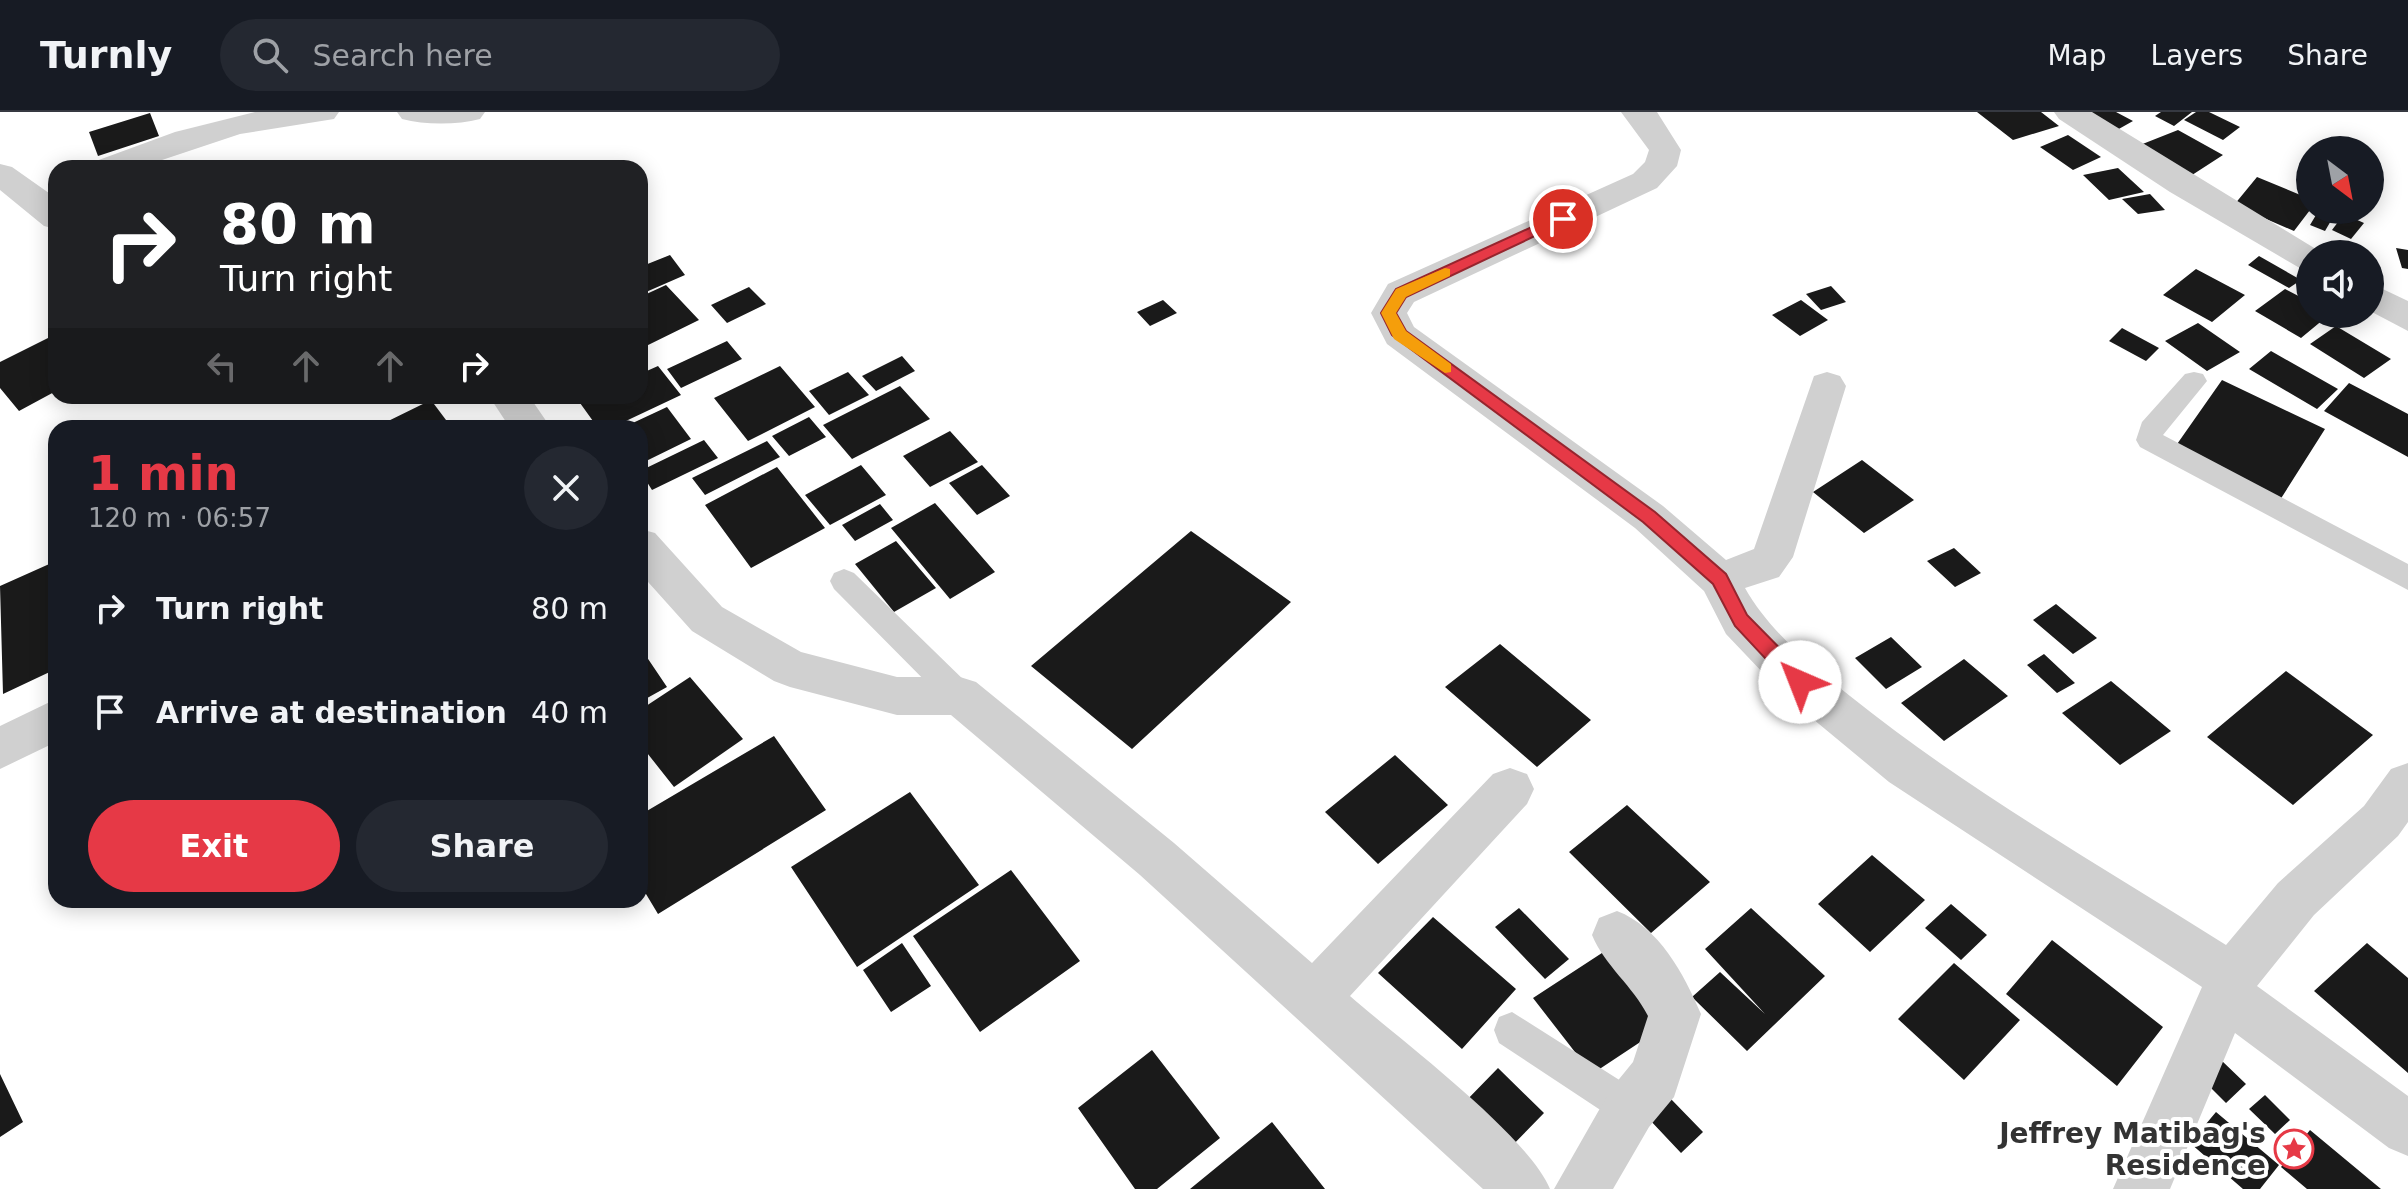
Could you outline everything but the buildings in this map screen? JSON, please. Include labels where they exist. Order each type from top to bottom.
[{"type":"street","points":[[128,160],[162,146],[230,126],[323,112]]},
{"type":"street","points":[[413,112],[469,112]]},
{"type":"street","points":[[1637,112],[1665,150],[1660,166],[1645,181],[1401,293],[1389,313],[1400,335],[1649,517],[1719,579],[1741,621],[1800,682],[1905,768],[2228,985],[2408,1129]]},
{"type":"street","points":[[2070,112],[2182,184],[2296,251]]},
{"type":"street","points":[[0,174],[48,202]]},
{"type":"street","points":[[2384,303],[2408,318]]},
{"type":"street","points":[[1719,579],[1764,565],[1772,557],[1827,386]]},
{"type":"street","points":[[648,554],[707,619],[790,668],[897,696],[960,696],[1157,859],[1478,1144],[1522,1189]]},
{"type":"street","points":[[0,749],[48,723]]},
{"type":"street","points":[[2141,1189],[2228,985],[2296,899],[2381,821],[2408,784]]},
{"type":"street","points":[[1313,998],[1510,789]]},
{"type":"street","points":[[1582,1189],[1630,1108],[1655,1078],[1675,1014],[1658,981],[1617,935]]},
{"type":"lane","points":[[2194,381],[2151,429],[2149,440],[2408,578]]},
{"type":"lane","points":[[844,581],[960,696]]},
{"type":"lane","points":[[1512,1030],[1630,1108]]},
{"type":"slow traffic","points":[[1445,273],[1401,293],[1389,313],[1400,335],[1445,368]]},
{"type":"place","name":"Jeffrey Matibag's Residence","points":[[2294,1149]]},
{"type":"route","points":[[1563,219],[1401,293],[1389,313],[1400,335],[1649,517],[1719,579],[1741,621],[1800,682]]}]
